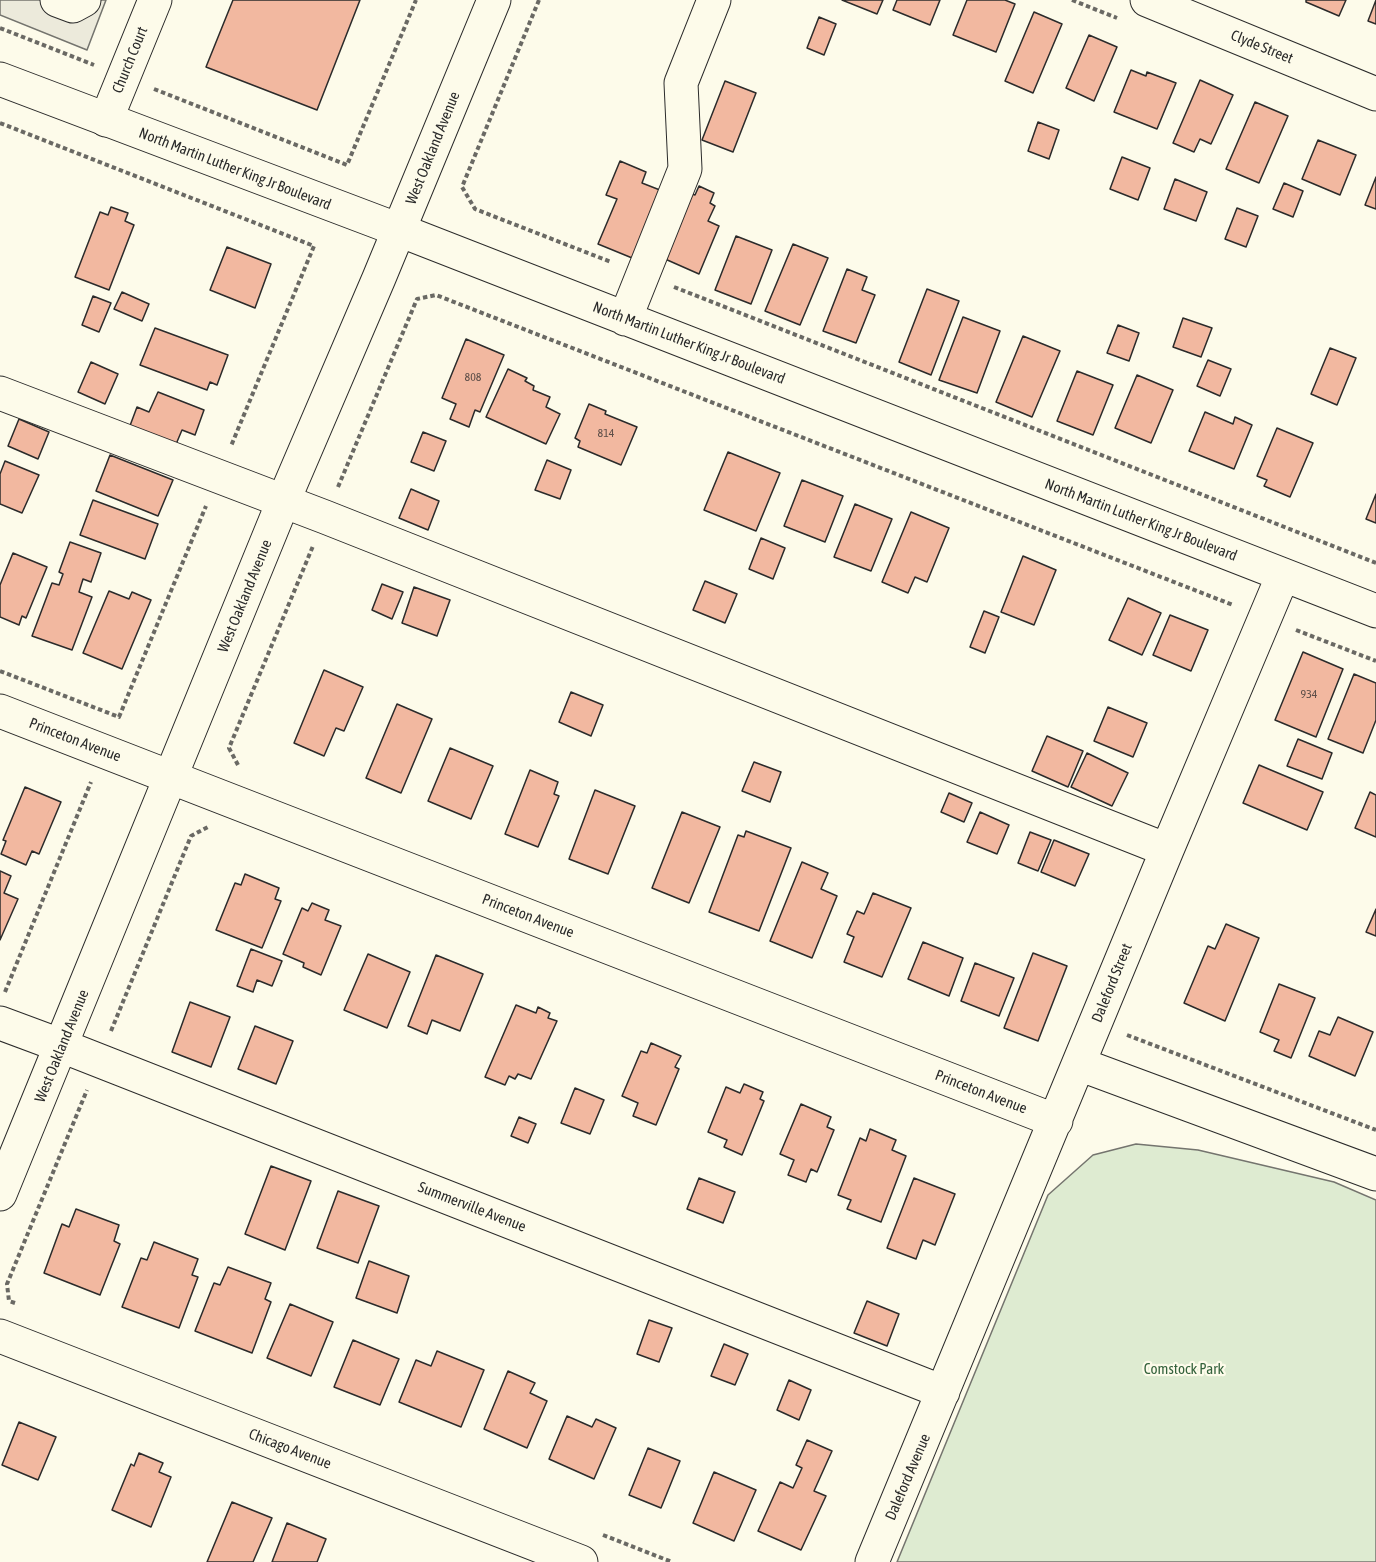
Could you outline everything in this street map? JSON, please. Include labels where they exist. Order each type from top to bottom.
[{"type":"street","points":[[57,0],[73,6],[84,0]]},
{"type":"street","name":"Church Court","points":[[106,120],[155,0]]},
{"type":"street","name":"West Oakland Avenue","points":[[0,1194],[172,778],[283,501],[494,0]]},
{"type":"street","points":[[625,319],[685,169],[681,83],[714,0]]},
{"type":"street","name":"Clyde Street","points":[[1147,0],[1376,94]]},
{"type":"street","name":"North Martin Luther King Jr Boulevard","points":[[0,79],[399,230],[1376,611]]},
{"type":"street","points":[[0,393],[283,501],[1167,850]]},
{"type":"street","name":"Daleford Street","points":[[943,1392],[1282,575]]},
{"type":"street","name":"Princeton Avenue","points":[[0,711],[1056,1121]]},
{"type":"street","name":"Summerville Avenue","points":[[2,1009],[62,1046],[943,1392]]},
{"type":"street","points":[[1079,1064],[1376,1174]]},
{"type":"street","name":"Chicago Avenue","points":[[0,1336],[581,1562]]},
{"type":"street","name":"Daleford Avenue","points":[[872,1562],[943,1392]]},
{"type":"path","points":[[0,28],[347,165],[416,0]]},
{"type":"path","points":[[539,0],[462,187],[475,209],[1376,563]]},
{"type":"path","points":[[0,123],[314,246],[119,717],[0,671]]},
{"type":"path","points":[[2,1009],[92,782],[82,777]]},
{"type":"path","points":[[1095,1023],[1376,1130]]},
{"type":"green space","name":"Comstock Park","points":[[1136,1144],[1198,1150],[1334,1182],[1376,1200],[1376,1562],[897,1562],[1048,1195],[1093,1155]]},
{"type":"shaded area","points":[[0,0],[106,0],[87,50],[0,15]]},
{"type":"building","points":[[233,0],[360,0],[317,110],[206,67]]},
{"type":"building","points":[[842,0],[883,0],[877,14]]},
{"type":"building","points":[[897,0],[940,0],[930,25],[893,10]]},
{"type":"building","points":[[967,0],[1005,0],[1015,4],[996,52],[953,35]]},
{"type":"building","points":[[1306,0],[1346,0],[1339,16]]},
{"type":"building","points":[[1376,0],[1376,24],[1368,21]]},
{"type":"building","points":[[1034,12],[1062,24],[1033,93],[1005,81]]},
{"type":"building","points":[[819,17],[836,24],[824,55],[807,48]]},
{"type":"building","points":[[1089,35],[1117,47],[1094,101],[1066,88]]},
{"type":"building","points":[[1131,70],[1146,76],[1147,72],[1176,83],[1157,129],[1114,112]]},
{"type":"building","points":[[1200,80],[1233,95],[1211,144],[1200,139],[1194,152],[1173,143]]},
{"type":"building","points":[[725,81],[756,93],[733,152],[702,140]]},
{"type":"building","points":[[1255,102],[1288,116],[1259,183],[1226,169]]},
{"type":"building","points":[[1038,122],[1059,130],[1049,159],[1028,151]]},
{"type":"building","points":[[1318,140],[1356,155],[1340,195],[1302,179]]},
{"type":"building","points":[[1122,157],[1150,168],[1138,200],[1110,189]]},
{"type":"building","points":[[620,161],[646,172],[642,183],[665,192],[637,260],[598,244],[617,199],[606,195]]},
{"type":"building","points":[[1376,177],[1376,209],[1365,205]]},
{"type":"building","points":[[1175,179],[1207,192],[1196,221],[1164,209]]},
{"type":"building","points":[[1284,183],[1303,191],[1293,217],[1273,209]]},
{"type":"building","points":[[699,186],[714,193],[710,203],[715,206],[708,221],[719,226],[699,274],[656,255],[689,193],[695,195]]},
{"type":"building","points":[[111,207],[128,213],[125,221],[134,225],[109,290],[75,277],[100,212],[108,215]]},
{"type":"building","points":[[1237,208],[1258,216],[1246,247],[1225,239]]},
{"type":"building","points":[[736,236],[772,250],[751,304],[715,290]]},
{"type":"building","points":[[793,244],[828,258],[800,325],[765,311]]},
{"type":"building","points":[[227,247],[271,264],[255,308],[210,290]]},
{"type":"building","points":[[847,269],[867,277],[862,290],[875,295],[856,343],[823,331]]},
{"type":"building","points":[[927,289],[959,301],[931,375],[899,362]]},
{"type":"building","points":[[122,292],[149,304],[142,321],[114,309]]},
{"type":"building","points":[[93,296],[111,303],[99,332],[82,325]]},
{"type":"building","points":[[963,317],[1000,331],[977,393],[939,380]]},
{"type":"building","points":[[1183,318],[1212,328],[1201,357],[1173,347]]},
{"type":"building","points":[[1118,325],[1139,333],[1129,361],[1107,353]]},
{"type":"building","points":[[155,328],[228,355],[217,385],[210,382],[207,390],[140,365]]},
{"type":"building","points":[[1023,336],[1060,351],[1032,417],[996,402]]},
{"type":"building","points":[[466,339],[504,355],[480,412],[475,410],[469,427],[450,419],[456,404],[442,398]]},
{"type":"building","points":[[1330,348],[1356,358],[1337,405],[1311,394]]},
{"type":"building","points":[[1208,360],[1231,369],[1220,396],[1197,386]]},
{"type":"building","points":[[91,362],[118,374],[105,404],[78,392]]},
{"type":"building","points":[[508,369],[527,378],[525,381],[534,386],[533,390],[550,397],[546,407],[560,414],[546,444],[486,417]]},
{"type":"building","points":[[1077,371],[1113,385],[1093,435],[1057,421]]},
{"type":"building","points":[[1137,375],[1173,390],[1151,443],[1115,428]]},
{"type":"building","points":[[158,392],[204,410],[195,435],[182,430],[174,449],[128,431],[137,407],[149,412]]},
{"type":"building","points":[[589,404],[606,411],[605,414],[637,427],[621,465],[578,447],[580,441],[575,438]]},
{"type":"building","points":[[1205,412],[1233,424],[1235,417],[1252,425],[1234,469],[1189,451]]},
{"type":"building","points":[[19,419],[49,432],[38,459],[8,446]]},
{"type":"building","points":[[1277,428],[1313,443],[1290,497],[1264,486],[1267,480],[1257,476]]},
{"type":"building","points":[[423,432],[446,441],[434,471],[411,462]]},
{"type":"building","points":[[728,452],[780,473],[756,531],[704,510]]},
{"type":"building","points":[[110,455],[173,480],[158,516],[96,491]]},
{"type":"building","points":[[547,460],[571,470],[560,499],[535,490]]},
{"type":"building","points":[[5,461],[39,475],[22,513],[0,504],[0,474]]},
{"type":"building","points":[[802,480],[843,496],[825,542],[784,526]]},
{"type":"building","points":[[411,489],[439,501],[428,530],[399,518]]},
{"type":"building","points":[[1376,494],[1376,523],[1366,519]]},
{"type":"building","points":[[93,500],[158,524],[145,559],[80,535]]},
{"type":"building","points":[[855,504],[892,519],[871,571],[834,557]]},
{"type":"building","points":[[911,512],[949,528],[927,582],[915,577],[908,593],[882,582]]},
{"type":"building","points":[[761,538],[785,548],[773,579],[749,569]]},
{"type":"building","points":[[70,542],[101,553],[91,582],[83,579],[79,592],[92,597],[72,650],[32,636],[52,583],[59,585],[63,574],[59,572]]},
{"type":"building","points":[[13,553],[47,567],[26,618],[22,616],[19,625],[0,617],[0,585]]},
{"type":"building","points":[[1023,556],[1056,570],[1034,625],[1001,612]]},
{"type":"building","points":[[705,581],[737,594],[725,623],[693,610]]},
{"type":"building","points":[[382,584],[403,592],[392,619],[372,610]]},
{"type":"building","points":[[414,587],[450,600],[437,636],[402,623]]},
{"type":"building","points":[[109,591],[129,599],[132,592],[151,600],[122,669],[83,653]]},
{"type":"building","points":[[1128,598],[1161,613],[1142,655],[1109,640]]},
{"type":"building","points":[[984,611],[999,617],[985,653],[970,647]]},
{"type":"building","points":[[1170,615],[1208,630],[1191,671],[1153,655]]},
{"type":"building","points":[[1303,652],[1343,669],[1316,737],[1275,720]]},
{"type":"building","points":[[324,670],[363,687],[344,731],[336,728],[324,756],[294,743]]},
{"type":"building","points":[[1354,674],[1376,683],[1376,720],[1363,753],[1328,739]]},
{"type":"building","points":[[571,692],[603,705],[591,736],[559,722]]},
{"type":"building","points":[[397,704],[432,719],[401,793],[366,778]]},
{"type":"building","points":[[1108,707],[1147,723],[1133,757],[1094,741]]},
{"type":"building","points":[[1047,736],[1083,751],[1068,787],[1032,771]]},
{"type":"building","points":[[1298,739],[1332,753],[1322,779],[1287,766]]},
{"type":"building","points":[[450,748],[493,766],[471,819],[428,801]]},
{"type":"building","points":[[1087,753],[1128,773],[1112,806],[1071,787]]},
{"type":"building","points":[[754,762],[781,772],[770,802],[742,791]]},
{"type":"building","points":[[1259,765],[1323,792],[1307,830],[1243,803]]},
{"type":"building","points":[[530,770],[558,782],[554,794],[559,796],[538,847],[505,834]]},
{"type":"building","points":[[25,787],[61,802],[39,854],[32,851],[26,865],[1,854],[6,841],[3,840]]},
{"type":"building","points":[[595,790],[635,806],[608,874],[569,859]]},
{"type":"building","points":[[1370,792],[1376,795],[1376,837],[1355,828]]},
{"type":"building","points":[[949,793],[972,803],[964,822],[941,812]]},
{"type":"building","points":[[682,812],[720,827],[689,903],[652,888]]},
{"type":"building","points":[[980,812],[1009,825],[997,854],[967,842]]},
{"type":"building","points":[[746,831],[791,848],[759,931],[709,912],[738,835],[744,837]]},
{"type":"building","points":[[1030,832],[1051,840],[1038,871],[1018,863]]},
{"type":"building","points":[[1054,840],[1089,854],[1075,886],[1041,872]]},
{"type":"building","points":[[802,862],[828,873],[821,889],[837,896],[812,958],[770,941]]},
{"type":"building","points":[[0,871],[11,876],[4,893],[18,899],[0,940]]},
{"type":"building","points":[[245,874],[279,888],[275,899],[281,901],[262,948],[216,930],[235,883],[241,885]]},
{"type":"building","points":[[873,893],[911,908],[882,977],[844,962],[854,937],[847,934],[857,911],[864,914]]},
{"type":"building","points":[[312,903],[329,910],[325,920],[341,926],[321,975],[303,967],[304,963],[283,954],[302,908],[308,911]]},
{"type":"building","points":[[1376,909],[1376,936],[1366,932]]},
{"type":"building","points":[[1226,924],[1259,938],[1225,1021],[1184,1003],[1208,946],[1215,949]]},
{"type":"building","points":[[923,942],[963,958],[949,996],[908,979]]},
{"type":"building","points":[[251,949],[282,961],[272,986],[257,980],[253,992],[237,986]]},
{"type":"building","points":[[1033,953],[1067,966],[1038,1041],[1004,1028]]},
{"type":"building","points":[[368,954],[410,972],[387,1028],[344,1010]]},
{"type":"building","points":[[436,955],[483,974],[460,1031],[432,1020],[427,1034],[408,1026]]},
{"type":"building","points":[[975,963],[1014,978],[999,1016],[961,1001]]},
{"type":"building","points":[[1279,984],[1315,998],[1291,1058],[1274,1051],[1279,1040],[1260,1032]]},
{"type":"building","points":[[190,1002],[230,1017],[211,1067],[172,1052]]},
{"type":"building","points":[[516,1005],[536,1013],[538,1007],[550,1013],[548,1018],[557,1021],[531,1079],[518,1074],[515,1079],[509,1076],[505,1085],[485,1077]]},
{"type":"building","points":[[1338,1017],[1373,1032],[1355,1076],[1309,1056],[1319,1031],[1330,1035]]},
{"type":"building","points":[[255,1026],[293,1041],[276,1084],[238,1069]]},
{"type":"building","points":[[651,1043],[681,1056],[675,1067],[679,1069],[656,1125],[633,1116],[638,1103],[622,1096],[641,1051],[647,1053]]},
{"type":"building","points":[[744,1084],[763,1092],[760,1099],[764,1101],[742,1155],[724,1147],[727,1140],[708,1132],[726,1087],[740,1093]]},
{"type":"building","points":[[575,1088],[604,1100],[590,1134],[561,1123]]},
{"type":"building","points":[[801,1104],[831,1117],[827,1127],[834,1130],[817,1172],[811,1169],[806,1182],[788,1175],[794,1160],[780,1154]]},
{"type":"building","points":[[519,1117],[536,1124],[528,1143],[511,1136]]},
{"type":"building","points":[[870,1129],[896,1140],[892,1150],[906,1156],[881,1222],[847,1209],[851,1200],[838,1195],[860,1138],[866,1141]]},
{"type":"building","points":[[271,1166],[311,1181],[285,1250],[245,1234]]},
{"type":"building","points":[[699,1178],[735,1192],[723,1223],[687,1209]]},
{"type":"building","points":[[914,1178],[955,1194],[935,1245],[923,1240],[916,1259],[887,1248]]},
{"type":"building","points":[[338,1191],[379,1206],[358,1263],[317,1248]]},
{"type":"building","points":[[76,1209],[119,1225],[114,1241],[120,1244],[100,1295],[44,1273],[62,1224],[69,1227]]},
{"type":"building","points":[[154,1242],[198,1259],[192,1275],[198,1277],[179,1328],[122,1307],[141,1258],[147,1260]]},
{"type":"building","points":[[369,1261],[409,1276],[397,1313],[356,1298]]},
{"type":"building","points":[[228,1267],[271,1283],[265,1299],[271,1302],[252,1353],[195,1331],[214,1283],[220,1285]]},
{"type":"building","points":[[867,1301],[899,1314],[887,1346],[854,1333]]},
{"type":"building","points":[[290,1304],[333,1322],[311,1376],[267,1358]]},
{"type":"building","points":[[649,1320],[672,1328],[659,1362],[637,1354]]},
{"type":"building","points":[[353,1340],[399,1359],[380,1405],[334,1387]]},
{"type":"building","points":[[724,1344],[748,1354],[735,1385],[711,1376]]},
{"type":"building","points":[[437,1351],[484,1370],[461,1427],[399,1402],[416,1360],[431,1366]]},
{"type":"building","points":[[508,1371],[535,1383],[530,1393],[547,1401],[527,1448],[484,1429]]},
{"type":"building","points":[[789,1380],[811,1390],[799,1420],[777,1410]]},
{"type":"building","points":[[567,1416],[592,1427],[596,1419],[616,1428],[594,1479],[549,1459]]},
{"type":"building","points":[[19,1422],[56,1437],[38,1480],[2,1465]]},
{"type":"building","points":[[807,1440],[832,1451],[814,1491],[826,1496],[801,1550],[758,1531],[780,1482],[793,1488],[802,1468],[796,1465]]},
{"type":"building","points":[[648,1448],[680,1461],[661,1508],[629,1495]]},
{"type":"building","points":[[139,1453],[163,1463],[159,1472],[171,1477],[151,1527],[112,1510],[131,1464],[134,1466]]},
{"type":"building","points":[[714,1472],[756,1490],[734,1541],[693,1523]]},
{"type":"building","points":[[232,1502],[272,1518],[253,1562],[207,1562]]},
{"type":"building","points":[[287,1523],[326,1539],[317,1562],[272,1562]]}]
